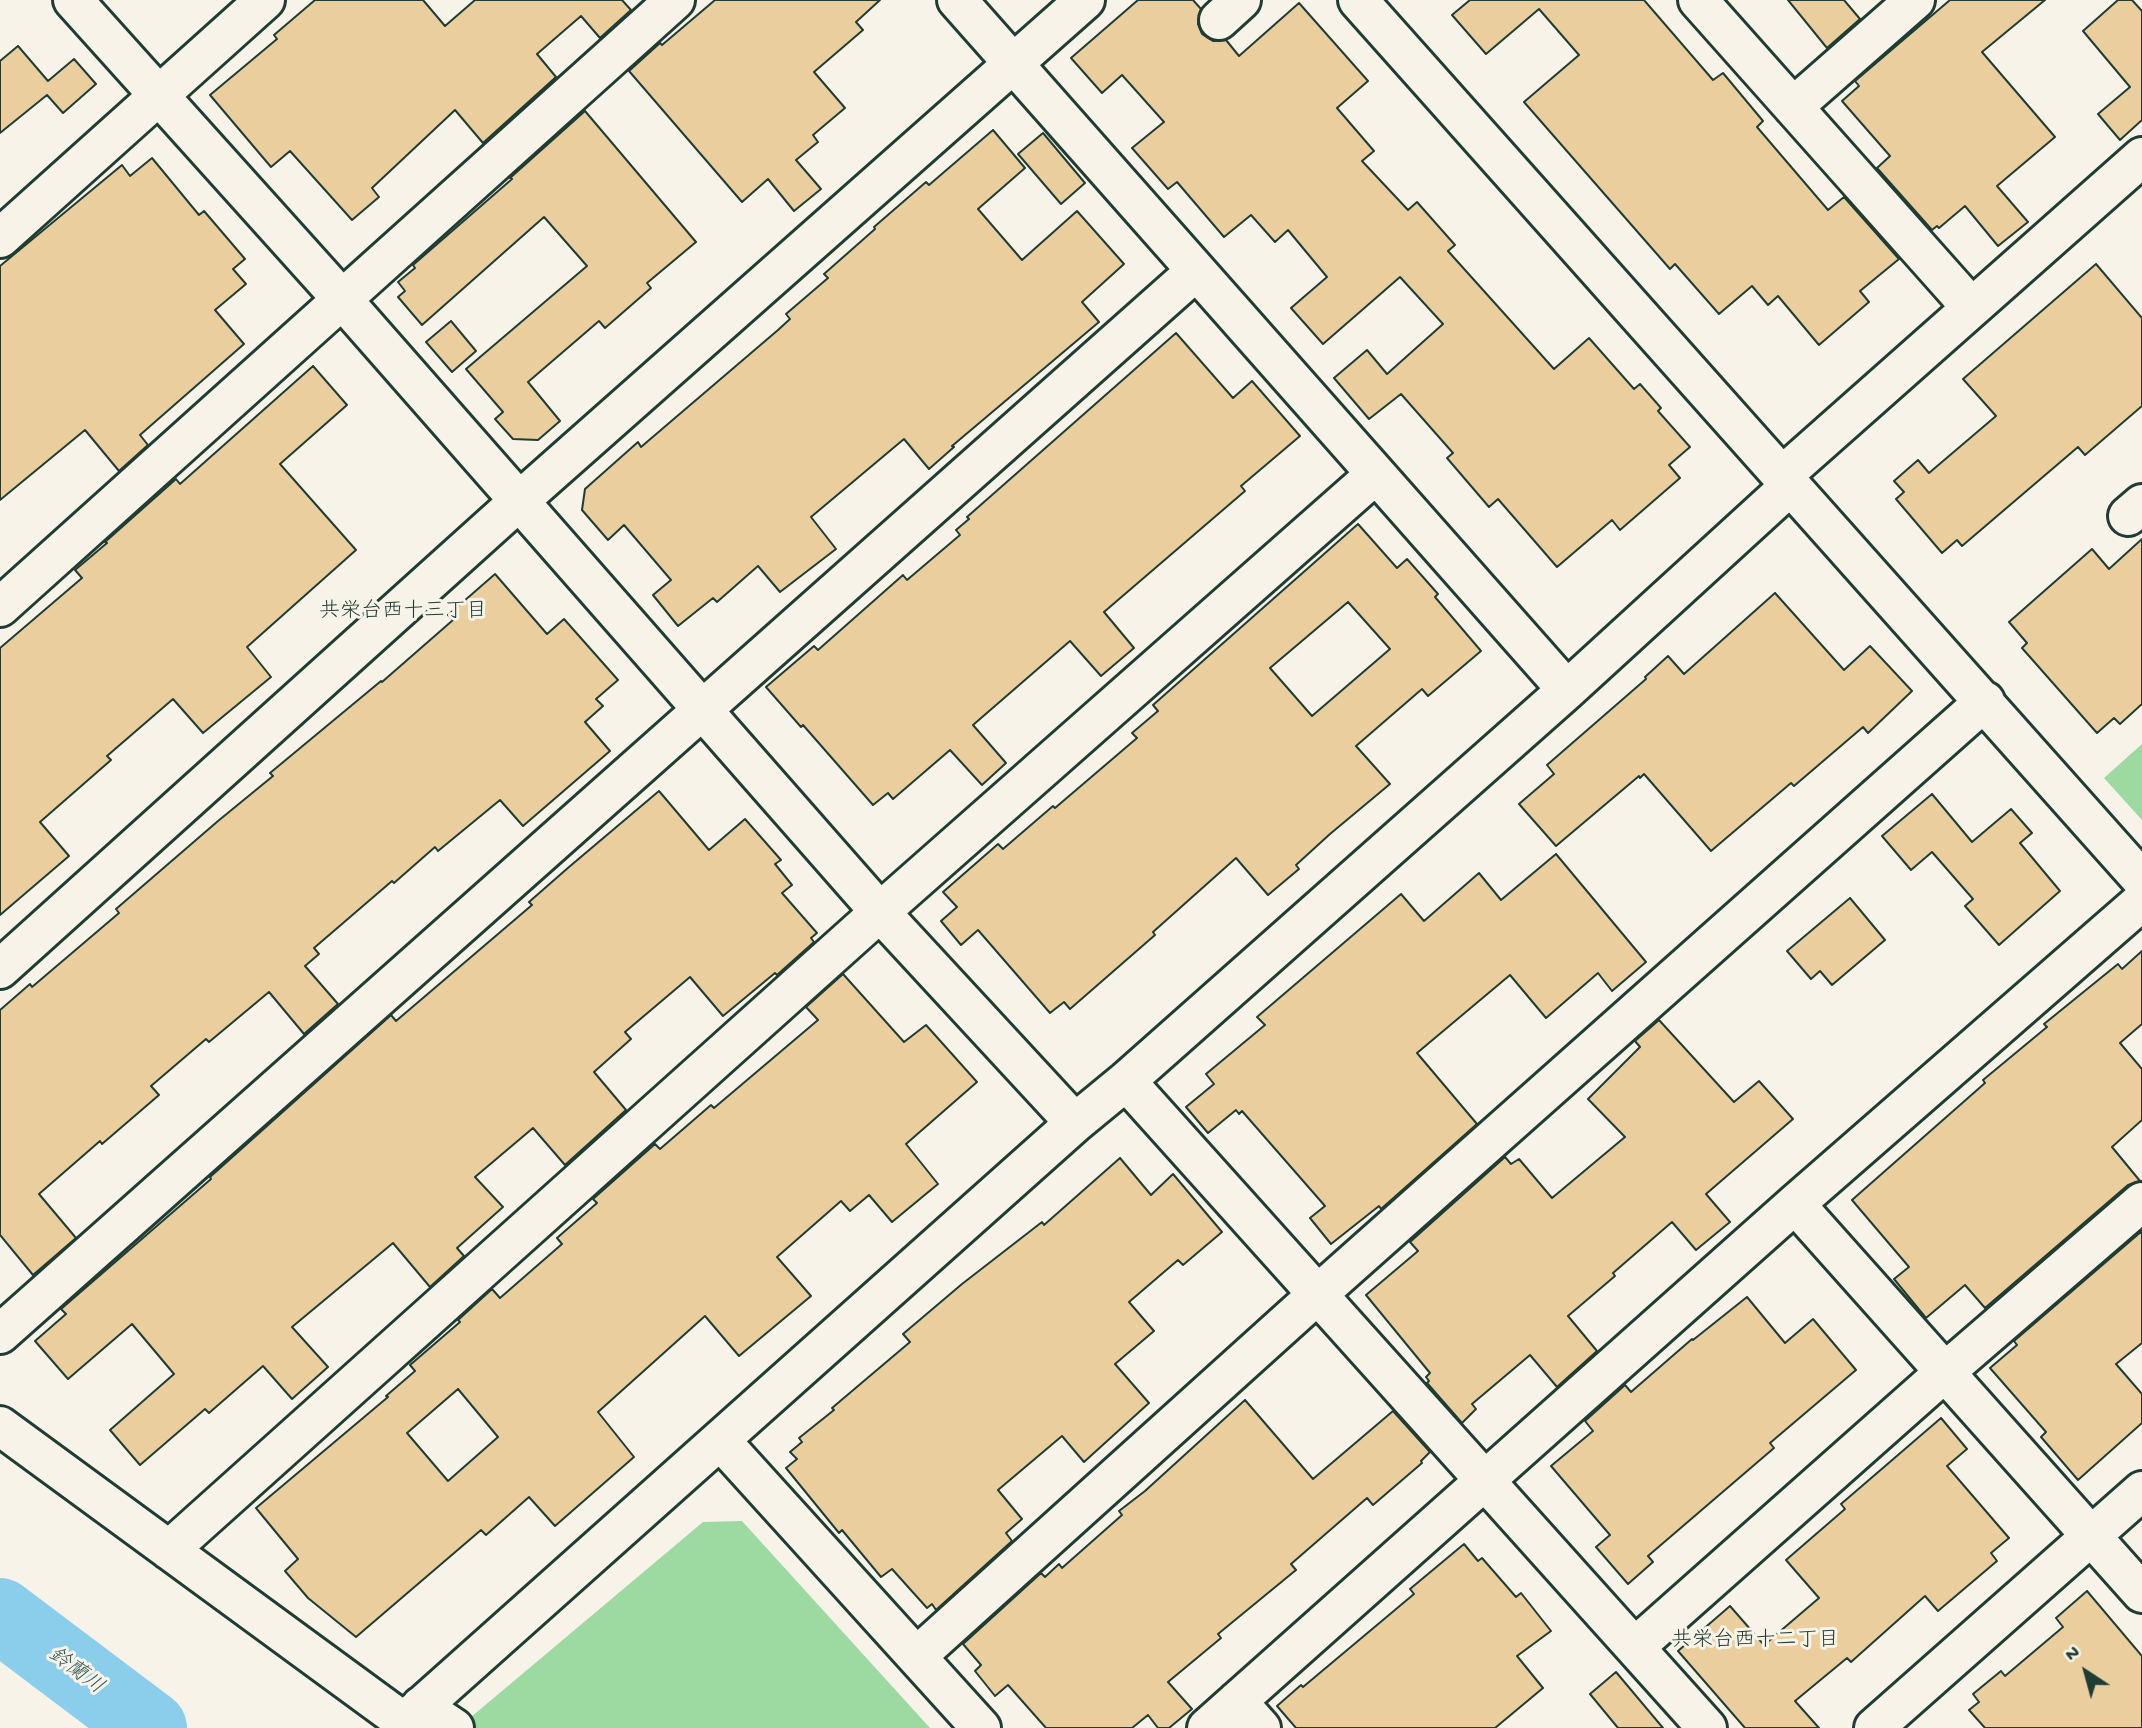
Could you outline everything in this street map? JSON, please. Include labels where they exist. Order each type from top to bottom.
[{"type":"street","points":[[73,0],[341,298],[880,912],[1075,1123]]},
{"type":"street","points":[[0,238],[265,0]]},
{"type":"street","points":[[0,607],[675,0]]},
{"type":"street","points":[[957,0],[1567,690]]},
{"type":"street","points":[[0,969],[518,502],[1085,0]]},
{"type":"street","points":[[1358,0],[2142,880]]},
{"type":"street","points":[[1698,0],[1971,307]]},
{"type":"street","points":[[1793,107],[1915,0]]},
{"type":"street","points":[[0,1426],[404,1722],[1075,1123],[1126,1081],[1567,690],[1971,307],[2142,157]]},
{"type":"street","points":[[0,1334],[1196,271]]},
{"type":"street","points":[[169,1550],[880,912],[1376,474]]},
{"type":"street","points":[[917,1656],[1318,1294],[1985,701]]},
{"type":"street","points":[[1207,1728],[1249,1715],[1486,1480],[2142,901]]},
{"type":"street","points":[[1126,1081],[1707,1728]]},
{"type":"street","points":[[1635,1647],[1945,1372],[2142,1202]]},
{"type":"street","points":[[1796,1204],[2142,1593]]},
{"type":"street","points":[[720,1440],[981,1728]]},
{"type":"street","points":[[1874,1728],[2142,1491]]},
{"type":"street","points":[[421,1706],[454,1728]]},
{"type":"green space","points":[[2142,744],[2142,820],[2104,778]]},
{"type":"green space","points":[[742,1521],[930,1728],[458,1728],[703,1522]]},
{"type":"building","points":[[315,0],[423,0],[445,26],[475,0],[622,0],[631,10],[600,38],[581,16],[537,54],[556,77],[483,143],[455,110],[372,188],[379,197],[352,220],[290,151],[271,167],[210,95],[277,39],[274,35]]},
{"type":"building","points":[[715,0],[880,0],[856,22],[863,30],[814,72],[845,108],[813,135],[818,142],[796,160],[821,189],[794,211],[768,179],[742,202],[629,71]]},
{"type":"building","points":[[1138,0],[1193,0],[1201,9],[1198,24],[1202,34],[1213,41],[1226,40],[1239,56],[1299,3],[1368,81],[1337,108],[1374,151],[1362,161],[1408,210],[1417,202],[1455,245],[1448,251],[1554,369],[1589,338],[1634,389],[1640,384],[1661,408],[1658,411],[1690,447],[1669,465],[1680,478],[1620,530],[1612,520],[1557,567],[1498,499],[1489,507],[1447,458],[1453,453],[1401,394],[1369,419],[1334,378],[1367,350],[1387,374],[1443,324],[1400,277],[1323,344],[1291,308],[1327,277],[1288,230],[1275,242],[1251,215],[1224,237],[1177,182],[1168,189],[1132,148],[1164,122],[1122,75],[1102,93],[1071,58]]},
{"type":"building","points":[[1470,0],[1644,0],[1713,80],[1723,73],[1763,121],[1757,127],[1828,210],[1844,197],[1899,259],[1860,291],[1869,302],[1819,345],[1778,296],[1768,305],[1752,286],[1719,314],[1675,264],[1670,269],[1524,102],[1579,55],[1539,9],[1486,54],[1452,15]]},
{"type":"building","points":[[1788,0],[1844,0],[1860,19],[1827,48]]},
{"type":"building","points":[[1950,0],[2045,0],[1982,52],[2055,137],[1997,186],[2028,222],[1998,246],[1965,206],[1939,228],[1937,226],[1932,230],[1877,168],[1890,156],[1842,101],[1859,86],[1855,81]]},
{"type":"building","points":[[2118,0],[2132,0],[2142,11],[2142,120],[2120,140],[2098,114],[2130,87],[2083,31]]},
{"type":"building","points":[[18,46],[48,81],[74,59],[96,84],[63,113],[47,95],[0,133],[0,61]]},
{"type":"building","points":[[585,111],[696,242],[647,283],[651,288],[605,328],[599,321],[528,382],[560,421],[538,440],[513,439],[495,419],[503,412],[466,369],[587,266],[544,217],[422,325],[398,297],[405,291],[398,282],[415,268],[413,265]]},
{"type":"building","points":[[993,130],[1025,168],[978,209],[1022,260],[1077,211],[1124,264],[1082,302],[1099,322],[952,446],[954,447],[929,469],[904,439],[811,517],[836,549],[780,592],[758,566],[717,602],[713,598],[678,626],[653,595],[671,580],[624,525],[608,540],[582,510],[585,489],[638,442],[641,447],[778,330],[790,319],[786,314],[828,278],[824,274],[875,229],[874,227],[926,182],[929,185]]},
{"type":"building","points":[[1043,133],[1085,183],[1061,204],[1018,154]]},
{"type":"building","points":[[152,158],[199,215],[204,211],[245,259],[233,269],[246,284],[215,310],[244,344],[140,435],[148,445],[119,471],[85,430],[0,500],[0,266],[122,165],[130,176]]},
{"type":"building","points":[[2096,264],[2142,318],[2142,406],[2085,455],[2078,447],[1962,546],[1957,540],[1942,553],[1896,499],[1904,492],[1894,481],[1918,460],[1929,473],[1996,416],[1963,379]]},
{"type":"building","points":[[451,321],[476,351],[452,372],[426,342]]},
{"type":"building","points":[[1176,333],[1233,398],[1252,381],[1300,436],[1241,486],[1245,491],[1104,612],[1134,648],[1101,676],[1070,641],[973,725],[1006,763],[982,785],[950,750],[893,799],[888,793],[873,805],[766,687],[814,646],[818,650],[903,575],[907,580],[960,535],[956,530],[969,519],[967,517]]},
{"type":"building","points":[[313,366],[347,405],[280,464],[356,550],[247,647],[271,677],[203,733],[173,699],[107,756],[111,760],[40,822],[69,856],[0,915],[0,648],[82,578],[75,570],[107,543],[105,542],[176,479],[180,484]]},
{"type":"building","points":[[1358,524],[1397,568],[1407,559],[1438,594],[1435,597],[1481,651],[1428,696],[1422,689],[1356,746],[1390,784],[1296,865],[1299,869],[1268,895],[1236,858],[1153,932],[1155,935],[1070,1009],[1064,1002],[1050,1013],[978,930],[961,945],[941,921],[957,907],[943,892],[998,844],[1003,849],[1053,806],[1055,808],[1137,738],[1132,733],[1158,711],[1153,705]],"holes":[[[1348,602],[1390,649],[1312,716],[1270,668]]]},
{"type":"building","points":[[2142,539],[2142,704],[2120,724],[2114,718],[2097,733],[2022,648],[2027,643],[2009,622],[2092,549],[2109,569]]},
{"type":"building","points":[[495,574],[547,634],[564,619],[618,680],[596,699],[603,706],[585,722],[610,751],[523,826],[500,800],[438,851],[435,847],[394,883],[392,881],[314,948],[319,954],[305,966],[338,1004],[304,1034],[269,992],[209,1042],[206,1039],[151,1086],[159,1095],[39,1194],[76,1238],[33,1275],[0,1235],[0,1010],[30,984],[32,987],[119,913],[116,909],[273,776],[270,773],[453,620],[448,615]]},
{"type":"building","points":[[1775,593],[1844,670],[1870,646],[1912,691],[1868,733],[1863,727],[1794,786],[1791,783],[1711,851],[1644,774],[1556,846],[1519,804],[1554,774],[1547,765],[1646,679],[1645,677],[1668,656],[1684,674]]},
{"type":"building","points":[[659,791],[709,850],[745,819],[781,860],[775,864],[792,885],[782,893],[817,933],[811,938],[814,942],[777,975],[775,973],[723,1016],[690,977],[625,1032],[631,1039],[594,1072],[626,1110],[565,1165],[533,1128],[475,1177],[503,1207],[457,1248],[464,1256],[430,1287],[393,1243],[292,1327],[328,1367],[292,1399],[263,1366],[209,1413],[205,1409],[140,1465],[110,1430],[174,1374],[132,1324],[68,1379],[35,1341],[66,1314],[61,1309],[211,1179],[210,1177],[391,1015],[396,1021],[532,905],[529,902]]},
{"type":"building","points":[[1932,794],[1972,842],[2011,809],[2032,833],[2020,843],[2060,891],[1999,945],[1965,906],[1973,899],[1932,852],[1911,870],[1882,836]]},
{"type":"building","points":[[1556,854],[1646,962],[1612,991],[1598,973],[1546,1018],[1510,975],[1417,1053],[1477,1124],[1381,1209],[1379,1206],[1331,1244],[1310,1218],[1325,1206],[1242,1111],[1239,1114],[1236,1110],[1208,1133],[1186,1107],[1214,1084],[1206,1074],[1265,1025],[1257,1017],[1401,894],[1424,921],[1479,873],[1501,900]]},
{"type":"building","points":[[1850,898],[1885,940],[1832,985],[1820,971],[1811,979],[1787,951]]},
{"type":"building","points":[[2142,951],[2142,1024],[2120,1043],[2142,1069],[2142,1120],[2112,1147],[2140,1181],[2128,1185],[1985,1308],[1965,1285],[1926,1318],[1894,1279],[1909,1267],[1852,1200],[1985,1083],[1983,1080],[2047,1027],[2044,1024],[2118,964],[2122,969]]},
{"type":"building","points":[[843,974],[904,1042],[926,1025],[977,1082],[906,1144],[938,1184],[892,1222],[869,1195],[850,1211],[841,1201],[777,1257],[811,1296],[739,1356],[705,1316],[598,1412],[634,1457],[555,1526],[529,1497],[486,1535],[481,1530],[356,1637],[308,1598],[285,1571],[298,1559],[256,1508],[388,1397],[386,1396],[415,1371],[410,1365],[460,1322],[458,1320],[492,1289],[500,1298],[562,1244],[557,1238],[597,1203],[593,1199],[655,1144],[660,1149],[711,1105],[714,1108],[818,1020],[806,1007]],"holes":[[[458,1389],[498,1437],[448,1481],[407,1433]]]},
{"type":"building","points":[[1659,1020],[1734,1102],[1759,1081],[1793,1119],[1706,1194],[1730,1222],[1696,1250],[1672,1222],[1568,1316],[1597,1351],[1557,1387],[1530,1355],[1472,1404],[1476,1409],[1462,1423],[1427,1383],[1429,1381],[1426,1377],[1430,1373],[1366,1295],[1418,1251],[1410,1242],[1505,1157],[1511,1164],[1519,1159],[1552,1198],[1625,1137],[1588,1099],[1640,1047],[1635,1041]]},
{"type":"building","points":[[1120,1158],[1151,1195],[1173,1174],[1222,1232],[1183,1265],[1178,1260],[1129,1302],[1154,1331],[1115,1364],[1149,1403],[1084,1462],[1062,1436],[998,1490],[1022,1519],[1006,1533],[1012,1541],[936,1610],[932,1604],[927,1608],[892,1569],[881,1577],[842,1530],[839,1533],[786,1468],[797,1459],[790,1452],[802,1442],[799,1438],[910,1342],[903,1334],[1042,1222],[1044,1225]]},
{"type":"building","points":[[2142,1231],[2142,1343],[2116,1364],[2142,1394],[2142,1423],[2078,1480],[2041,1437],[2046,1432],[1990,1368],[2017,1345],[2014,1341]]},
{"type":"building","points":[[1747,1297],[1785,1343],[1813,1319],[1856,1370],[1770,1443],[1774,1448],[1648,1556],[1653,1562],[1628,1584],[1596,1547],[1610,1535],[1551,1466],[1593,1431],[1585,1421],[1625,1385],[1631,1392],[1692,1339]]},
{"type":"building","points":[[1245,1400],[1313,1479],[1393,1411],[1430,1452],[1422,1463],[1373,1505],[1367,1498],[1291,1564],[1296,1570],[1218,1634],[1221,1638],[1168,1682],[1192,1709],[1169,1728],[1158,1728],[1148,1715],[1132,1728],[1046,1728],[1008,1685],[995,1696],[975,1671],[981,1665],[963,1644],[1041,1573],[1045,1577],[1059,1564],[1062,1568],[1122,1515],[1119,1511],[1145,1491]]},
{"type":"building","points":[[1941,1418],[1967,1449],[1947,1466],[2009,1538],[1991,1553],[1997,1561],[1938,1611],[1925,1596],[1851,1662],[1847,1658],[1795,1701],[1819,1728],[1745,1728],[1678,1651],[1730,1606],[1764,1645],[1819,1598],[1786,1560],[1845,1509],[1841,1504]]},
{"type":"building","points":[[1464,1544],[1478,1561],[1482,1558],[1516,1597],[1521,1593],[1551,1631],[1517,1656],[1543,1688],[1495,1728],[1296,1728],[1277,1706],[1414,1594],[1410,1589]]},
{"type":"building","points":[[2087,1591],[2142,1656],[2142,1728],[1985,1728],[1969,1710],[1979,1702],[1973,1694],[2001,1671],[2005,1676],[2063,1627],[2056,1618]]},
{"type":"building","points":[[1616,1672],[1663,1728],[1618,1728],[1590,1694]]},
{"type":"waterway","name":"鈴蘭川","points":[[0,1615],[150,1728]]},
{"type":"district","name":"共栄台西十三丁目","points":[[403,613]]},
{"type":"district","name":"共栄台西十二丁目","points":[[1755,1642]]}]
